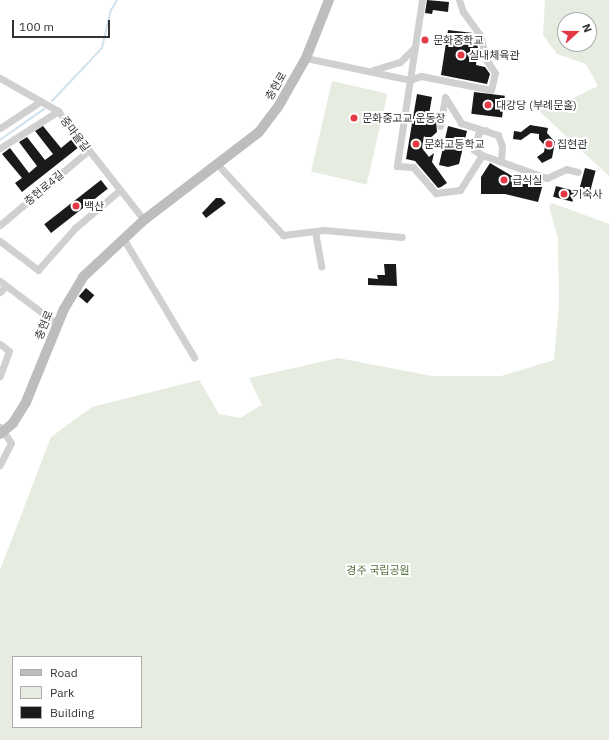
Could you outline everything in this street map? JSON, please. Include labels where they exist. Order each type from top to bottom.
[{"type":"street","name":"충현로","points":[[0,465],[11,443],[1,431],[26,402],[56,324],[83,277],[144,220],[218,166],[259,132],[278,107],[306,58],[329,0]]},
{"type":"street","points":[[422,0],[398,166],[413,166],[436,193],[460,190],[482,155]]},
{"type":"street","points":[[306,58],[410,80],[421,76],[491,90],[495,73],[486,59],[480,35],[463,12],[459,0]]},
{"type":"street","points":[[360,69],[378,70],[400,62],[415,47]]},
{"type":"street","name":"중마을길","points":[[0,78],[58,111],[88,151],[144,220]]},
{"type":"street","points":[[440,126],[445,97],[461,123],[489,130],[498,135],[502,146],[501,160]]},
{"type":"street","points":[[0,128],[42,101]]},
{"type":"street","points":[[0,148],[58,111]]},
{"type":"street","points":[[489,130],[479,132],[476,138],[474,150],[482,155],[501,160],[548,178],[566,169],[578,172]]},
{"type":"street","name":"충현로4길","points":[[0,225],[88,151]]},
{"type":"street","points":[[218,166],[283,235],[315,231],[402,237]]},
{"type":"street","points":[[0,241],[38,270],[75,228],[120,190]]},
{"type":"street","points":[[315,231],[321,266]]},
{"type":"street","points":[[123,238],[194,357]]},
{"type":"street","points":[[0,292],[3,284],[56,324]]},
{"type":"street","points":[[0,344],[9,351],[0,376]]},
{"type":"green space","points":[[545,0],[609,0],[609,176],[537,109],[563,103],[598,86],[586,64],[557,54],[543,35]]},
{"type":"green space","name":"문화중고교 운동장","points":[[332,81],[388,94],[367,184],[311,172]]},
{"type":"green space","name":"경주 국립공원","points":[[552,203],[609,224],[609,740],[0,740],[0,570],[51,437],[92,407],[199,380],[219,414],[240,418],[262,405],[249,378],[338,358],[432,376],[501,376],[554,360],[559,303],[558,239],[549,206]]},
{"type":"building","points":[[427,0],[449,2],[448,12],[433,10],[432,14],[425,13]]},
{"type":"building","name":"실내체육관","points":[[448,30],[473,33],[478,48],[476,65],[485,67],[490,74],[487,84],[441,75]]},
{"type":"building","name":"대강당 (부례문홀)","points":[[474,92],[505,96],[502,118],[471,114]]},
{"type":"building","name":"문화고등학교","points":[[417,94],[432,97],[428,120],[436,121],[437,132],[428,140],[424,136],[422,148],[429,157],[434,153],[432,162],[447,183],[438,188],[415,161],[406,159]]},
{"type":"building","name":"집현관","points":[[530,125],[548,128],[547,133],[555,142],[552,158],[542,163],[537,157],[544,152],[545,146],[539,139],[539,134],[531,133],[521,140],[513,139],[514,131],[521,132]]},
{"type":"building","points":[[43,126],[61,148],[72,139],[79,147],[22,192],[15,183],[22,178],[2,154],[10,148],[29,173],[37,166],[19,142],[27,137],[45,160],[53,154],[35,131]]},
{"type":"building","name":"문화고등학교","points":[[448,126],[467,131],[459,164],[448,167],[439,165]]},
{"type":"building","name":"급식실","points":[[490,163],[512,176],[543,184],[538,202],[505,194],[481,194],[481,177]]},
{"type":"building","name":"기숙사","points":[[585,168],[596,171],[590,190],[580,187]]},
{"type":"building","name":"백산","points":[[101,180],[108,189],[51,233],[44,224]]},
{"type":"building","name":"기숙사","points":[[556,186],[575,191],[572,202],[553,197]]},
{"type":"building","points":[[216,198],[221,198],[226,203],[206,218],[202,213]]},
{"type":"building","points":[[384,264],[396,264],[397,286],[368,285],[368,278],[378,279],[377,275],[385,275]]},
{"type":"building","points":[[86,288],[94,295],[87,304],[79,296]]},
{"type":"waterway","points":[[52,101],[102,48],[111,10],[117,0]]},
{"type":"waterway","points":[[0,140],[44,109]]},
{"type":"place","name":"문화중학교","points":[[425,40]]},
{"type":"place","name":"실내체육관","points":[[461,55]]},
{"type":"place","name":"대강당 (부례문홀)","points":[[488,105]]},
{"type":"place","name":"문화중고교 운동장","points":[[354,118]]},
{"type":"place","name":"문화고등학교","points":[[416,144]]},
{"type":"place","name":"집현관","points":[[549,144]]},
{"type":"place","name":"급식실","points":[[504,180]]},
{"type":"place","name":"기숙사","points":[[564,194]]},
{"type":"place","name":"백산","points":[[76,206]]}]
